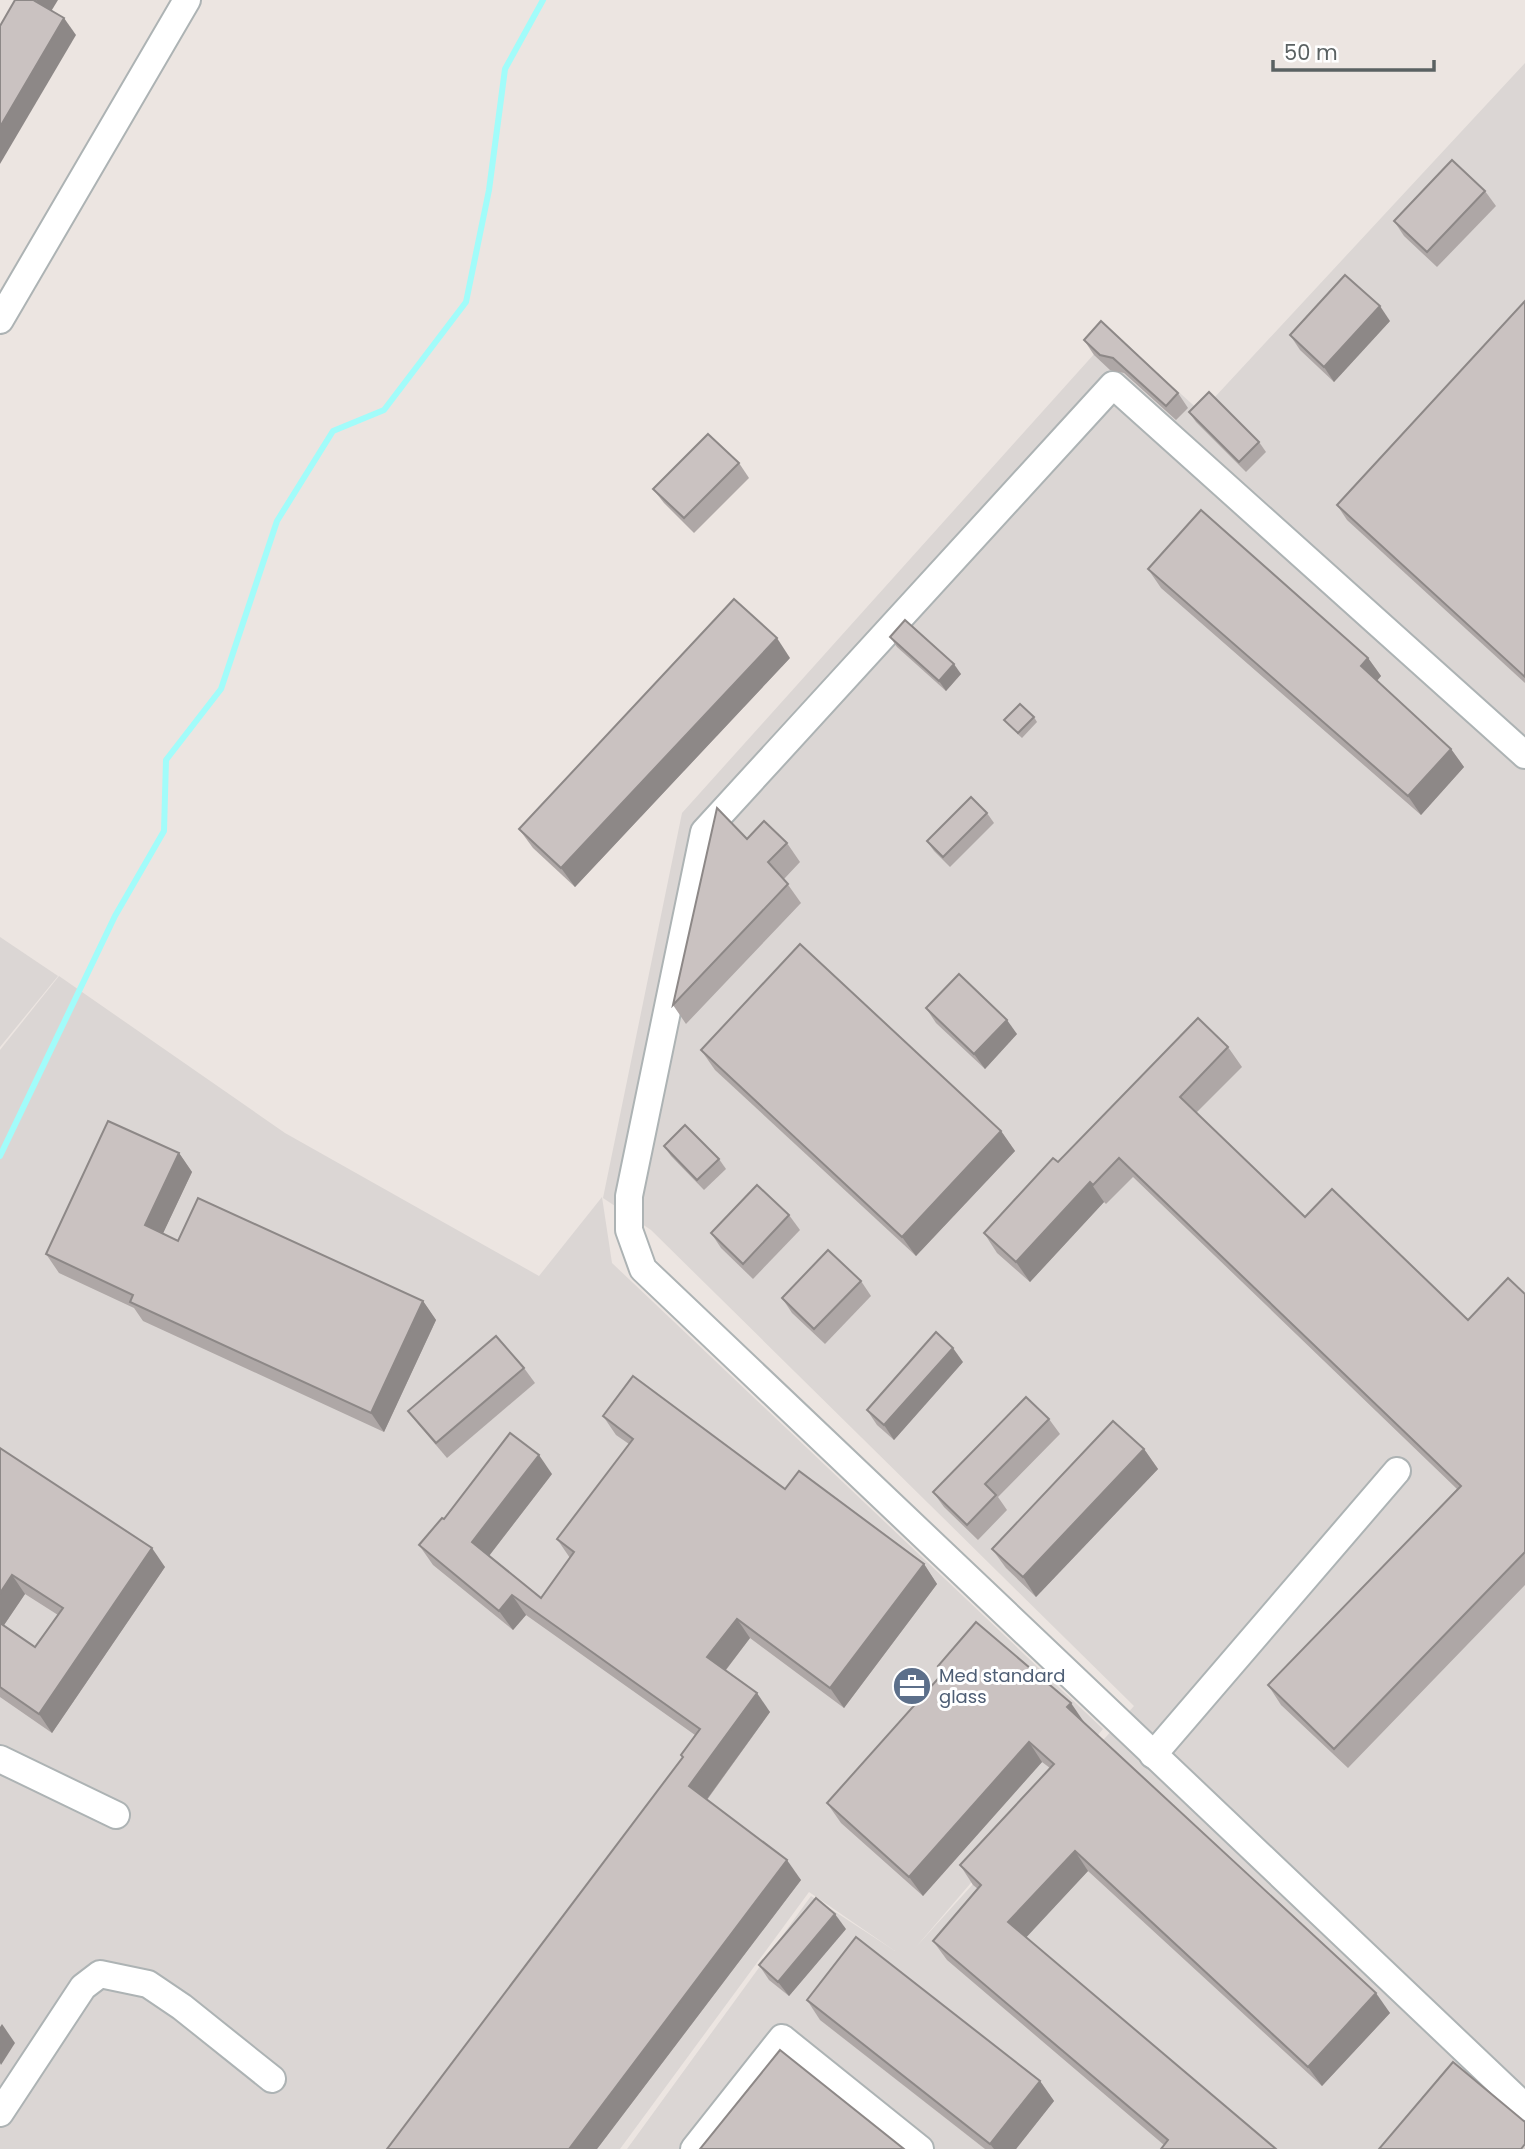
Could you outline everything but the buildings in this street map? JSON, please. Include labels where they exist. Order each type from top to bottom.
[{"type":"street","points":[[0,320],[187,0]]},
{"type":"street","points":[[1525,755],[1113,385],[704,832],[629,1196],[629,1230],[643,1269],[1525,2107]]},
{"type":"street","points":[[1153,1755],[1397,1471]]},
{"type":"street","points":[[0,1759],[116,1815]]},
{"type":"street","points":[[0,2113],[83,1987],[100,1974],[148,1984],[182,2007],[272,2079]]},
{"type":"street","points":[[694,2149],[782,2038],[920,2149]]},
{"type":"shaded area","points":[[1525,63],[1525,2149],[627,2149],[811,1896],[895,1951],[809,1892],[620,2149],[0,2149],[0,1050],[59,976],[285,1133],[539,1276],[602,1197],[612,1263],[1103,1729],[916,1947],[1134,1706],[651,1230],[603,1198],[682,813],[1113,333],[1201,412]]},
{"type":"shaded area","points":[[0,937],[58,976],[0,1047]]},
{"type":"waterway","points":[[0,1156],[115,916],[164,831],[166,760],[221,689],[277,521],[333,431],[384,410],[466,302],[489,190],[505,69],[543,0]]},
{"type":"place","name":"Med standard glass","points":[[912,1686]]}]
